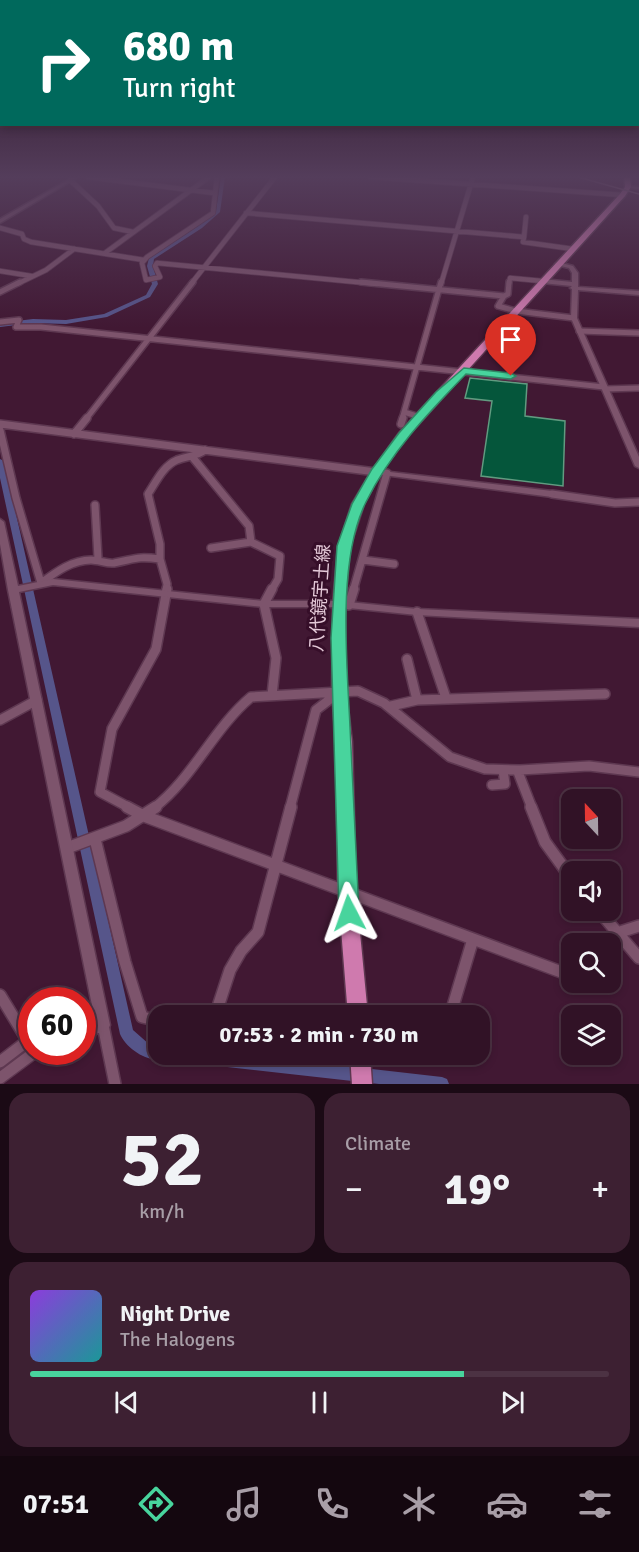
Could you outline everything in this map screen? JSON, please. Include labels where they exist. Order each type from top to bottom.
[{"type":"main road","name":"八代鏡宇土線","points":[[356,1005],[347,891],[344,742],[339,692],[344,605],[344,546],[358,504],[403,435],[464,371],[516,310],[592,228]]},
{"type":"main road","points":[[361,1065],[362,1084]]},
{"type":"street","points":[[0,228],[22,234],[24,239],[31,242],[144,260]]},
{"type":"street","points":[[114,228],[133,232]]},
{"type":"street","points":[[105,253],[139,228]]},
{"type":"street","points":[[192,228],[144,260],[142,263],[146,280],[159,278],[155,266],[157,263],[504,296]]},
{"type":"street","points":[[74,434],[235,228]]},
{"type":"street","points":[[416,228],[524,237]]},
{"type":"street","points":[[402,424],[457,228]]},
{"type":"street","points":[[524,228],[524,242],[573,249]]},
{"type":"street","points":[[0,291],[46,270],[74,249]]},
{"type":"street","points":[[558,264],[574,269],[574,318],[639,466]]},
{"type":"street","points":[[0,271],[31,276]]},
{"type":"street","points":[[574,318],[498,306],[507,294],[510,278],[639,293]]},
{"type":"street","points":[[0,322],[18,322],[16,327],[41,327],[464,371],[604,388],[638,385]]},
{"type":"street","points":[[579,331],[639,333]]},
{"type":"street","points":[[404,412],[420,417]]},
{"type":"street","points":[[0,424],[615,503],[639,502]]},
{"type":"street","points":[[0,430],[16,498],[41,583]]},
{"type":"street","points":[[205,450],[195,459],[172,462],[148,494],[160,544],[160,559],[167,584],[166,594],[156,649],[112,729],[100,792],[144,816],[276,866],[291,869],[561,972]]},
{"type":"street","points":[[195,459],[249,526],[251,542]]},
{"type":"street","points":[[344,605],[363,560],[381,472]]},
{"type":"street","points":[[94,505],[98,558]]},
{"type":"street","points":[[0,522],[115,1084]]},
{"type":"street","points":[[211,548],[251,542],[280,556],[278,579],[264,604],[276,658],[272,696]]},
{"type":"street","points":[[41,583],[52,574],[82,559],[98,558],[111,564],[138,556],[160,559]]},
{"type":"street","points":[[363,560],[394,564]]},
{"type":"street","points":[[13,590],[41,583],[264,604],[344,605],[417,612],[639,623]]},
{"type":"street","points":[[417,612],[446,698]]},
{"type":"street","points":[[407,659],[417,700]]},
{"type":"street","points":[[67,848],[95,839],[144,816],[167,797],[239,707],[250,697],[339,692],[372,695],[391,706],[449,756],[473,766],[519,772],[588,766],[639,772]]},
{"type":"street","points":[[218,1005],[224,982],[239,951],[258,932],[316,710],[339,692]]},
{"type":"street","points":[[391,706],[417,700],[446,698],[486,699],[541,694],[605,694]]},
{"type":"street","points":[[0,720],[37,700]]},
{"type":"street","points":[[492,784],[505,784],[503,770]]},
{"type":"street","points":[[519,772],[545,842],[561,864]]},
{"type":"street","points":[[95,839],[125,962],[142,1017],[148,1018]]},
{"type":"street","points":[[607,921],[617,933],[639,926]]},
{"type":"street","points":[[621,938],[639,958]]},
{"type":"street","points":[[453,1005],[473,939]]},
{"type":"street","points":[[0,995],[18,1023]]},
{"type":"street","points":[[96,1024],[103,1025]]},
{"type":"street","points":[[96,1028],[103,1025]]},
{"type":"street","points":[[0,1062],[18,1052]]},
{"type":"street","points":[[0,1078],[18,1059]]},
{"type":"building","points":[[470,378],[527,384],[525,416],[565,421],[563,486],[481,476],[492,401],[465,398]]},
{"type":"waterway","points":[[0,325],[33,321],[66,322],[105,316],[148,296],[155,284],[150,266],[152,258],[199,228]]},
{"type":"waterway","points":[[0,461],[127,1034],[148,1052]]},
{"type":"waterway","points":[[272,1065],[442,1084]]},
{"type":"route","points":[[349,913],[344,742],[339,692],[338,638],[344,546],[358,504],[376,472],[403,435],[440,395],[464,371],[511,376]]}]
